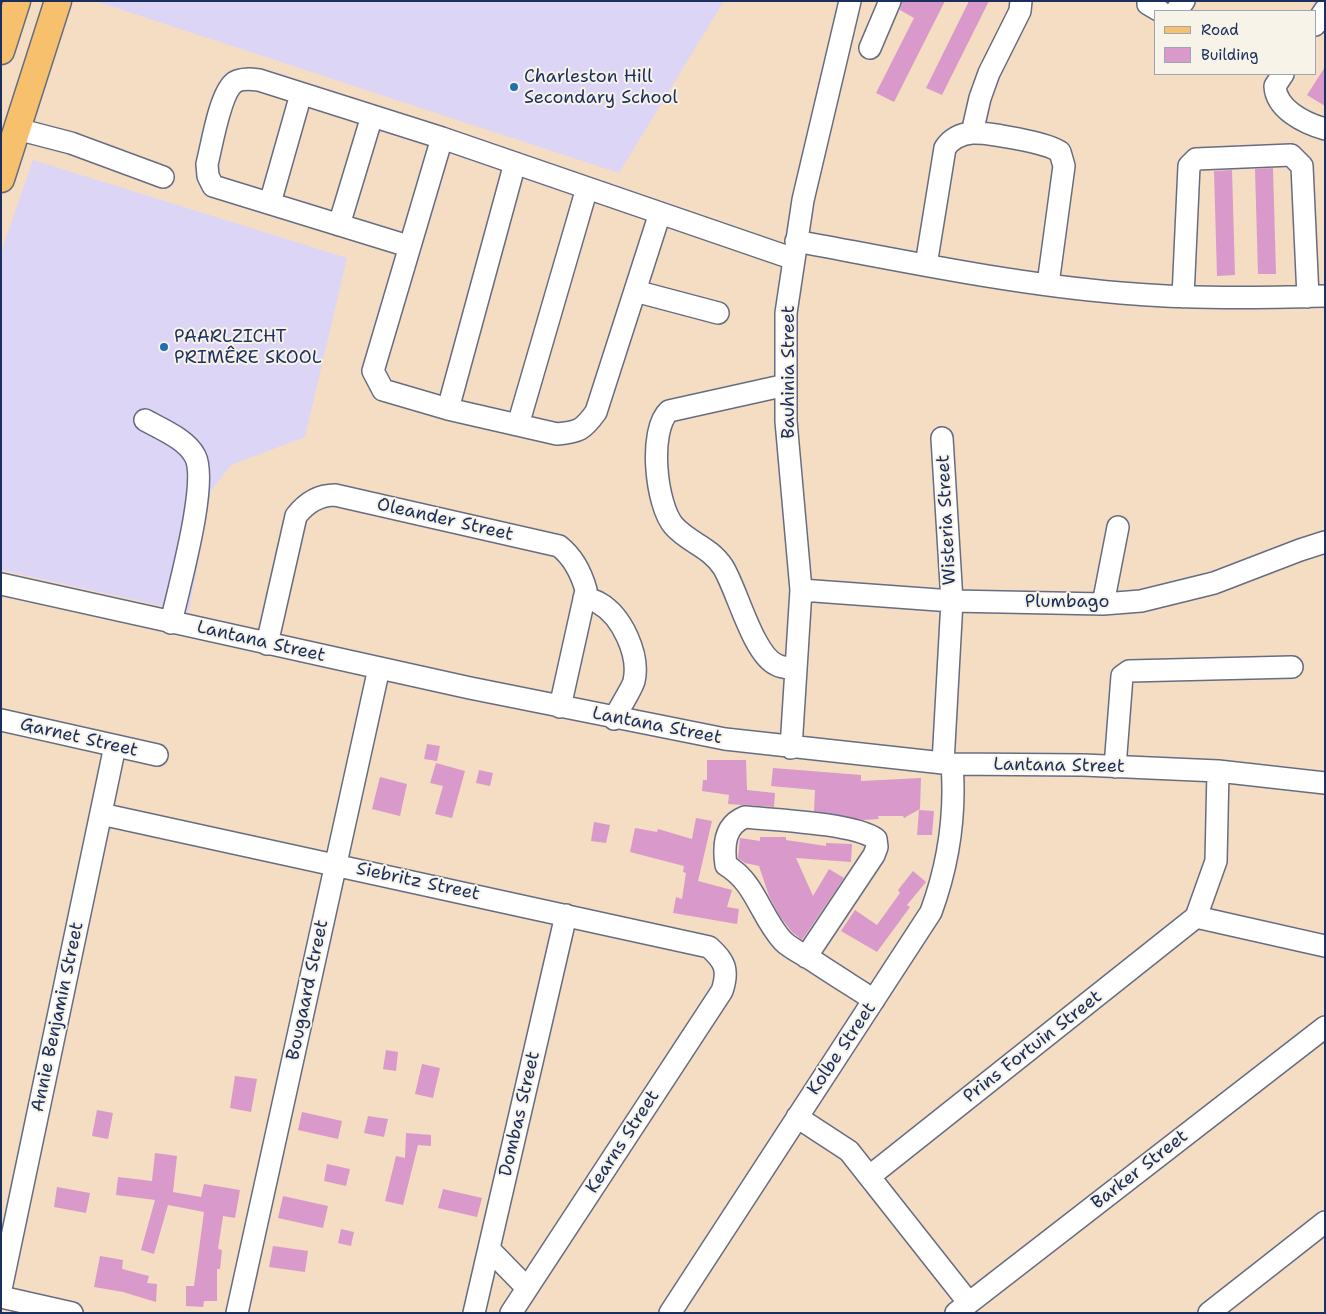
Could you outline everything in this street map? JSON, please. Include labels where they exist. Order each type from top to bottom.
[{"type":"main road","points":[[1,51],[17,1]]},
{"type":"main road","points":[[1,179],[58,1]]},
{"type":"street","name":"Bauhinia Street","points":[[791,748],[801,590],[786,421],[786,313],[802,200],[850,1]]},
{"type":"street","points":[[870,48],[890,1]]},
{"type":"street","points":[[972,133],[980,98],[989,73],[1020,11],[1022,1]]},
{"type":"street","points":[[1148,1],[1148,4],[1158,10]]},
{"type":"street","points":[[1316,24],[1325,10]]},
{"type":"street","points":[[1282,75],[1275,86],[1280,102],[1299,118],[1325,129]]},
{"type":"street","points":[[408,246],[214,186],[208,176],[207,164],[227,91],[236,82],[246,79],[258,80],[442,138],[660,213],[795,250],[926,265],[976,276],[1120,293],[1183,297],[1316,296],[1302,166],[1291,155],[1196,159],[1189,166],[1183,297]]},
{"type":"street","points":[[270,203],[301,94]]},
{"type":"street","points":[[338,224],[372,116]]},
{"type":"street","points":[[17,129],[71,143],[163,177]]},
{"type":"street","points":[[926,265],[945,148],[954,138],[972,133],[1046,144],[1060,152],[1064,166],[1048,284]]},
{"type":"street","points":[[442,138],[408,246],[373,371],[383,390],[448,409],[557,434],[575,433],[586,427],[596,412],[660,213]]},
{"type":"street","points":[[448,409],[515,163]]},
{"type":"street","points":[[518,425],[587,188]]},
{"type":"street","points":[[635,291],[718,313]]},
{"type":"street","points":[[786,385],[669,411],[660,423],[657,447],[661,496],[666,515],[674,526],[713,554],[723,567],[750,629],[766,656],[777,665],[796,669]]},
{"type":"street","points":[[145,420],[181,441],[195,455],[199,470],[198,494],[171,623]]},
{"type":"street","name":"Wisteria Street","points":[[942,438],[952,601],[948,764]]},
{"type":"street","name":"Oleander Street","points":[[267,644],[296,516],[302,508],[323,495],[335,495],[559,546],[569,554],[583,577],[586,590],[560,707]]},
{"type":"street","points":[[1103,604],[1118,527]]},
{"type":"street","name":"Plumbago","points":[[801,590],[952,601],[1103,604],[1141,601],[1214,583],[1325,542]]},
{"type":"street","name":"Lantana Street","points":[[1,584],[171,623],[614,719],[725,739],[791,748],[948,764],[1218,771],[1325,783]]},
{"type":"street","points":[[584,598],[598,602],[610,612],[622,630],[634,662],[634,682],[614,719]]},
{"type":"street","points":[[1115,767],[1122,676],[1129,671],[1219,667],[1292,667]]},
{"type":"street","name":"Bougaard Street","points":[[237,1313],[379,668]]},
{"type":"street","name":"Garnet Street","points":[[1,720],[157,755]]},
{"type":"street","name":"Annie Benjamin Street","points":[[1,1289],[115,746]]},
{"type":"street","name":"Kolbe Street","points":[[670,1313],[931,912],[942,880],[951,843],[948,764]]},
{"type":"street","points":[[1218,771],[1216,861],[1196,917],[1325,946]]},
{"type":"street","name":"Siebritz Street","points":[[101,814],[709,947],[720,957],[726,967]]},
{"type":"street","points":[[806,957],[874,855],[877,847],[876,838],[867,833],[840,828],[745,817],[736,820],[726,835],[726,865],[739,872],[746,880],[770,926],[785,943],[806,957],[874,1000]]},
{"type":"street","name":"Dombas Street","points":[[474,1313],[566,915]]},
{"type":"street","name":"Prins Fortuin Street","points":[[870,1176],[1196,917]]},
{"type":"street","name":"Kearns Street","points":[[511,1313],[722,991],[726,978],[726,967]]},
{"type":"street","name":"Barker Street","points":[[963,1308],[1325,1027]]},
{"type":"street","points":[[797,1117],[849,1151],[870,1176],[963,1308]]},
{"type":"street","points":[[1209,1313],[1325,1222]]},
{"type":"street","points":[[489,1249],[527,1288]]},
{"type":"street","points":[[1,1297],[72,1313]]},
{"type":"shaded area","name":"Charleston Hill Secondary School","points":[[95,1],[724,1],[619,173]]},
{"type":"shaded area","name":"PAARLZICHT PRIMÊRE SKOOL","points":[[33,160],[347,258],[305,437],[231,465],[211,491],[189,612],[1,570],[1,252]]},
{"type":"building","points":[[902,1],[945,1],[894,102],[876,93],[914,18],[900,10]]},
{"type":"building","points":[[969,1],[989,1],[942,95],[926,88]]},
{"type":"building","points":[[1325,67],[1325,106],[1307,95]]},
{"type":"building","points":[[1273,168],[1276,274],[1258,274],[1255,169]]},
{"type":"building","points":[[1232,170],[1235,275],[1217,276],[1214,171]]},
{"type":"building","points":[[427,744],[440,746],[437,761],[424,759]]},
{"type":"building","points":[[707,760],[746,760],[747,790],[775,793],[774,807],[728,804],[729,795],[702,791],[703,780],[707,780]]},
{"type":"building","points":[[436,763],[465,771],[452,818],[435,814],[443,786],[430,783]]},
{"type":"building","points":[[773,768],[861,775],[861,781],[921,778],[920,809],[904,818],[903,816],[878,816],[879,819],[862,820],[814,811],[815,790],[771,786]]},
{"type":"building","points":[[479,770],[493,773],[490,786],[476,783]]},
{"type":"building","points":[[380,777],[407,784],[400,816],[372,809]]},
{"type":"building","points":[[919,810],[934,811],[932,835],[917,835]]},
{"type":"building","points":[[696,818],[712,821],[698,881],[732,890],[727,907],[739,909],[737,924],[673,913],[676,897],[682,899],[686,873],[683,872],[684,866],[630,852],[635,828],[657,832],[658,829],[692,839]]},
{"type":"building","points":[[594,822],[610,825],[606,843],[591,841]]},
{"type":"building","points":[[760,837],[786,837],[786,840],[826,846],[826,843],[852,844],[851,862],[796,858],[813,896],[829,869],[844,878],[802,940],[792,932],[779,915],[769,896],[759,866],[745,863],[738,858],[740,838],[760,841]]},
{"type":"building","points":[[913,871],[926,882],[907,905],[910,907],[877,952],[841,931],[855,910],[877,925],[900,893],[898,890]]},
{"type":"building","points":[[386,1050],[398,1052],[396,1071],[383,1069]]},
{"type":"building","points":[[422,1064],[440,1068],[433,1098],[415,1094]]},
{"type":"building","points":[[235,1076],[257,1079],[251,1112],[230,1108]]},
{"type":"building","points":[[97,1110],[113,1113],[108,1139],[92,1136]]},
{"type":"building","points":[[302,1112],[342,1121],[338,1139],[298,1130]]},
{"type":"building","points":[[368,1116],[388,1119],[384,1137],[364,1133]]},
{"type":"building","points":[[406,1133],[431,1135],[431,1146],[418,1145],[403,1205],[385,1201],[396,1156],[405,1158]]},
{"type":"building","points":[[155,1153],[177,1156],[173,1192],[201,1197],[204,1184],[240,1190],[235,1218],[223,1216],[218,1249],[222,1250],[220,1269],[217,1269],[217,1301],[204,1301],[203,1307],[186,1306],[186,1286],[194,1286],[204,1212],[168,1205],[154,1254],[141,1250],[155,1200],[116,1195],[118,1177],[152,1181]]},
{"type":"building","points":[[327,1164],[350,1169],[346,1186],[324,1181]]},
{"type":"building","points":[[57,1187],[90,1193],[86,1213],[54,1207]]},
{"type":"building","points":[[443,1189],[482,1198],[477,1217],[438,1208]]},
{"type":"building","points":[[283,1196],[328,1206],[323,1228],[278,1218]]},
{"type":"building","points":[[341,1229],[354,1232],[351,1246],[338,1243]]},
{"type":"building","points":[[273,1246],[308,1251],[305,1272],[269,1267]]},
{"type":"building","points":[[100,1256],[123,1260],[122,1269],[149,1276],[147,1283],[157,1284],[156,1302],[123,1292],[94,1287]]},
{"type":"place","name":"Charleston Hill Secondary School","points":[[514,87]]},
{"type":"place","name":"PAARLZICHT PRIMÊRE SKOOL","points":[[164,347]]}]
